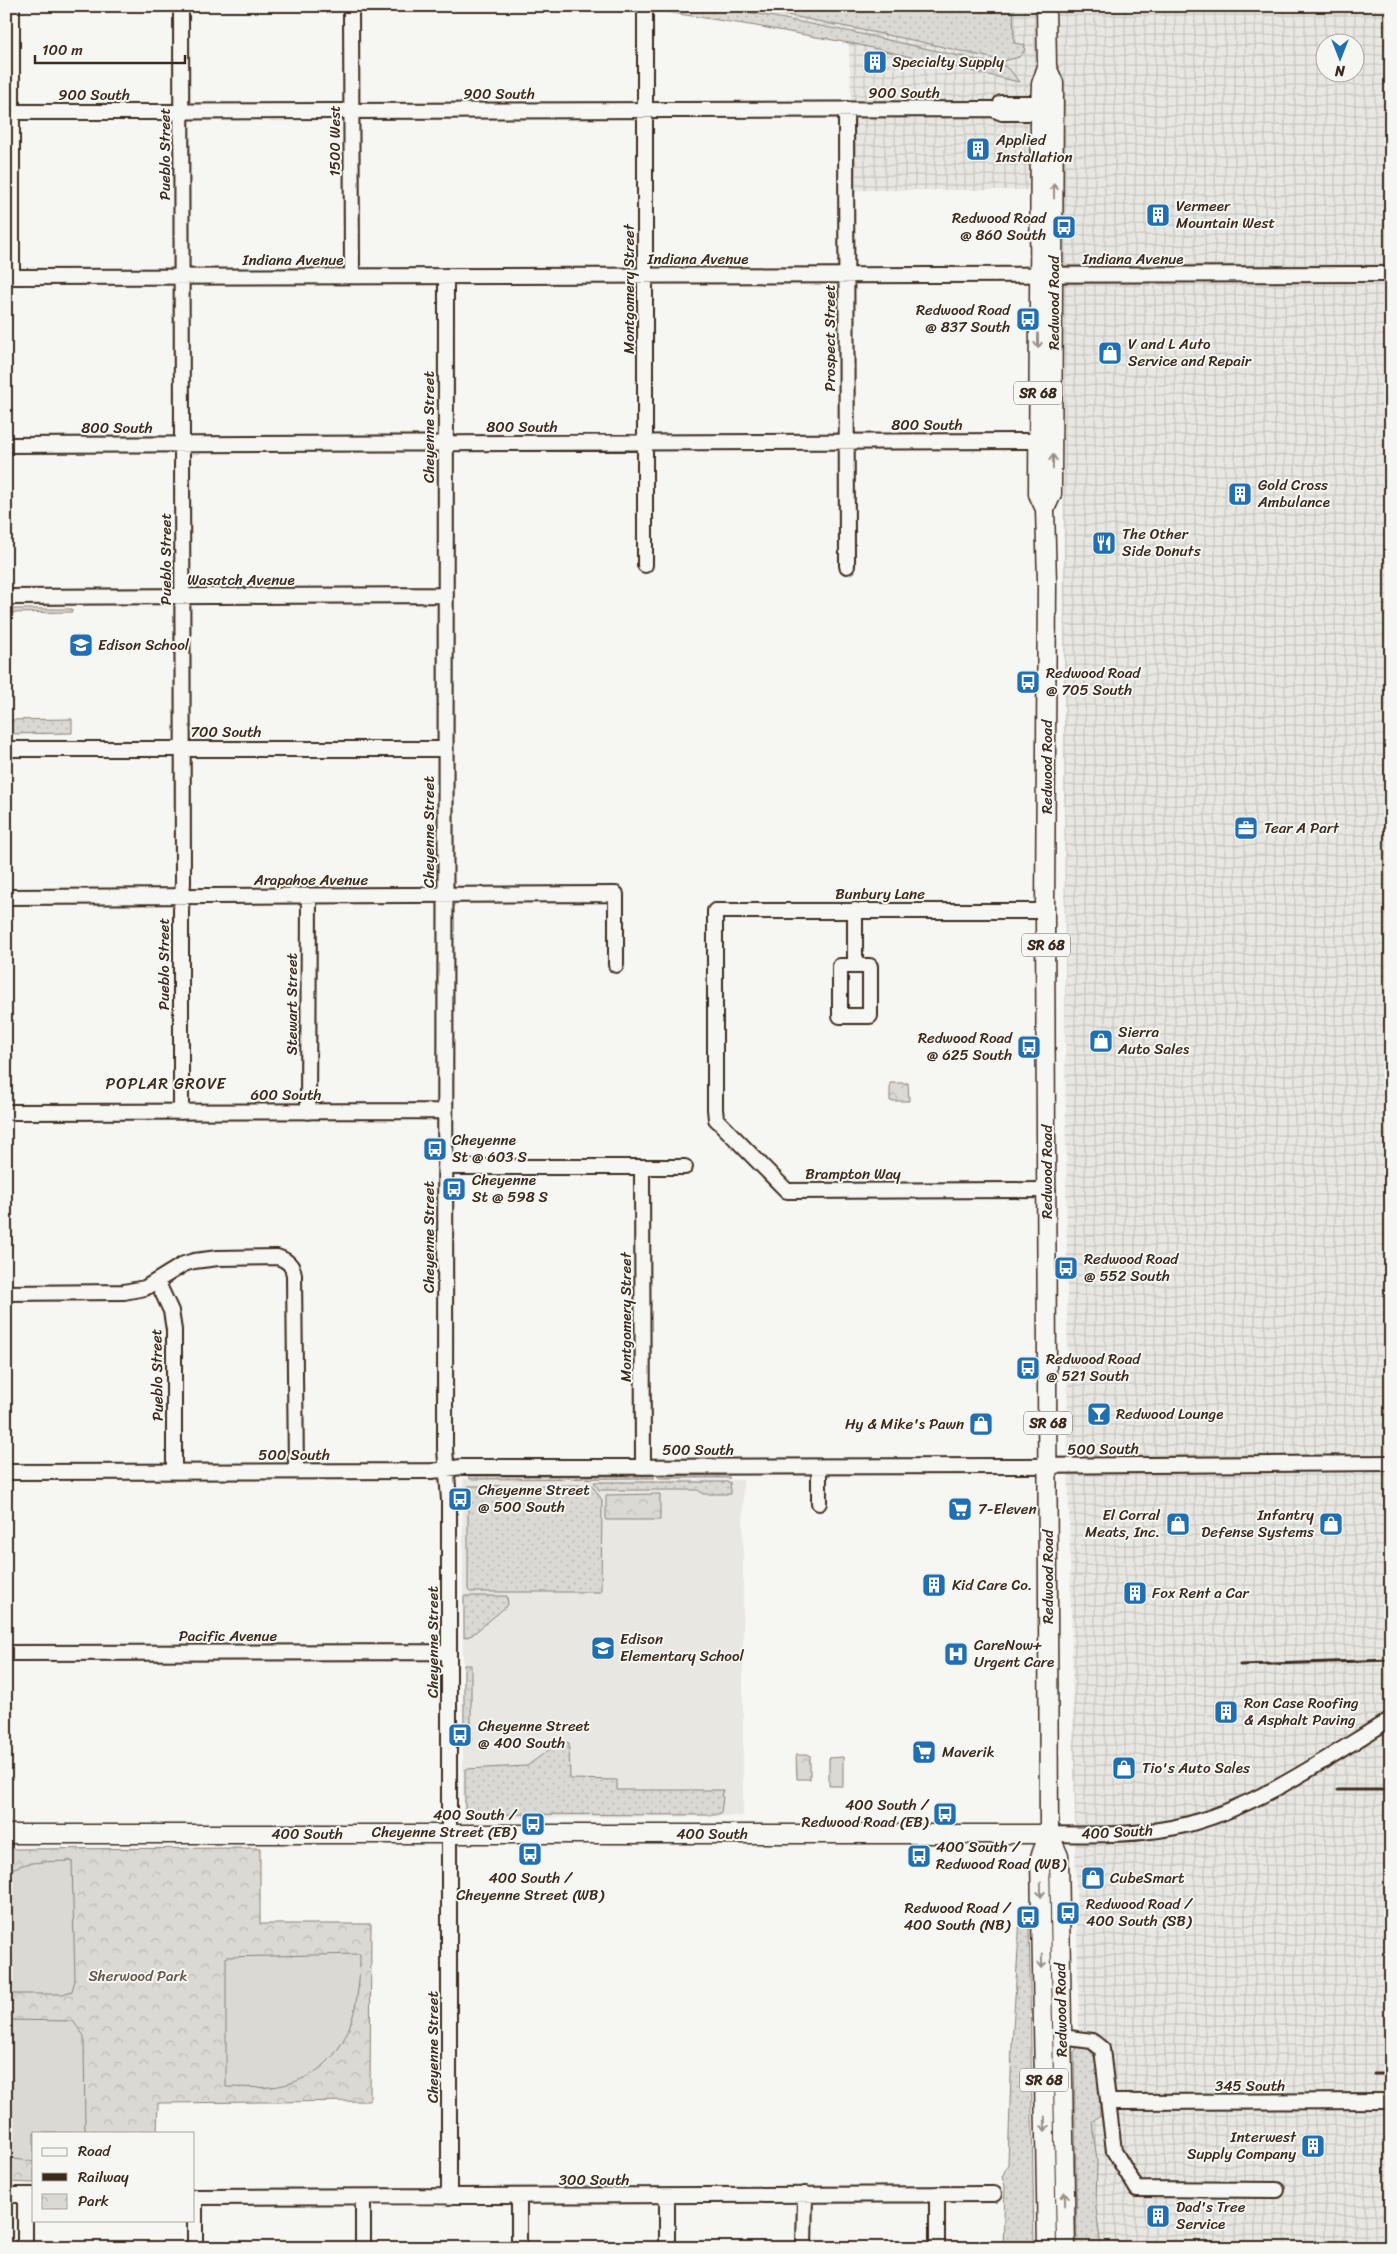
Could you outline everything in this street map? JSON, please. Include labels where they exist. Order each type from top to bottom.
[{"type":"main road","name":"Redwood Road","points":[[1045,509],[1052,494],[1040,108],[1041,84],[1047,67],[1046,6]]},
{"type":"main road","name":"Redwood Road","points":[[1047,67],[1054,84],[1038,494],[1045,509],[1047,808],[1045,911],[1048,1190],[1048,1834],[1040,1857],[1047,2248]]},
{"type":"main road","name":"400 South","points":[[6,1834],[1048,1834]]},
{"type":"main road","name":"Redwood Road","points":[[1048,1834],[1059,1856],[1066,2248]]},
{"type":"street","points":[[9,277],[9,112],[12,6]]},
{"type":"street","name":"Pueblo Street","points":[[180,1112],[183,749],[181,6]]},
{"type":"street","name":"1500 West","points":[[351,6],[352,276]]},
{"type":"street","name":"Montgomery Street","points":[[645,13],[646,565]]},
{"type":"street","name":"900 South","points":[[9,112],[992,109],[1000,103],[1040,108]]},
{"type":"street","name":"Prospect Street","points":[[846,109],[847,566]]},
{"type":"street","name":"Indiana Avenue","points":[[9,277],[1391,274]]},
{"type":"street","name":"Cheyenne Street","points":[[446,276],[445,1449],[448,1468],[449,1652],[449,2197]]},
{"type":"street","name":"800 South","points":[[6,445],[1039,441]]},
{"type":"street","name":"Wasatch Avenue","points":[[6,596],[446,595]]},
{"type":"street","name":"700 South","points":[[6,749],[445,748]]},
{"type":"street","name":"Arapahoe Avenue","points":[[6,897],[616,894],[616,965]]},
{"type":"street","name":"Stewart Street","points":[[308,896],[308,1112]]},
{"type":"street","points":[[854,910],[855,966]]},
{"type":"street","name":"Bunbury Lane","points":[[715,911],[1045,911]]},
{"type":"street","name":"Brampton Way","points":[[715,911],[716,1119],[788,1191],[1048,1190]]},
{"type":"street","name":"600 South","points":[[6,1112],[445,1112]]},
{"type":"street","name":"Montgomery Street","points":[[642,1166],[643,1466]]},
{"type":"street","points":[[445,1167],[685,1166]]},
{"type":"street","points":[[6,1293],[124,1292],[145,1288],[184,1264],[204,1259],[278,1257],[290,1263],[294,1275],[296,1471]]},
{"type":"street","name":"Pueblo Street","points":[[157,1281],[171,1311],[174,1330],[174,1471]]},
{"type":"street","name":"500 South","points":[[6,1472],[432,1471],[448,1468],[643,1466],[1048,1466],[1391,1463]]},
{"type":"street","points":[[818,1466],[819,1503]]},
{"type":"street","name":"Pacific Avenue","points":[[6,1653],[449,1652]]},
{"type":"street","name":"400 South","points":[[1048,1834],[1134,1833],[1187,1824],[1219,1814],[1276,1788],[1391,1718]]},
{"type":"street","points":[[1061,2038],[1092,2041],[1102,2049],[1114,2151],[1137,2189],[1277,2190]]},
{"type":"street","name":"345 South","points":[[1109,2102],[1391,2101]]},
{"type":"street","points":[[6,2194],[29,2194],[25,2248]]},
{"type":"street","name":"300 South","points":[[195,2198],[667,2196],[681,2194],[994,2194]]},
{"type":"street","points":[[804,2194],[804,2248]]},
{"type":"street","points":[[937,2194],[937,2248]]},
{"type":"street","points":[[667,2196],[667,2248]]},
{"type":"street","points":[[363,2197],[363,2248]]},
{"type":"street","points":[[519,2197],[519,2248]]},
{"type":"street","points":[[194,2222],[195,2248]]},
{"type":"shaded area","points":[[720,6],[1391,6],[1391,2248],[1083,2248],[1068,1450],[1063,190],[856,190],[848,30]]},
{"type":"shaded area","name":"Edison Elementary School","points":[[463,1479],[743,1480],[743,1816],[463,1818]]},
{"type":"green space","points":[[660,6],[711,6],[852,32],[1004,66],[1011,71],[1019,82],[855,44],[660,11]]},
{"type":"green space","points":[[742,6],[1013,6],[1014,43],[1025,45],[1024,52],[1019,57],[1004,61],[917,41]]},
{"type":"green space","points":[[6,609],[72,609],[72,612],[6,613]]},
{"type":"green space","points":[[72,719],[72,733],[6,734],[6,720]]},
{"type":"green space","points":[[890,1083],[908,1083],[909,1101],[890,1101]]},
{"type":"green space","points":[[469,1476],[653,1476],[655,1478],[470,1479]]},
{"type":"green space","points":[[657,1476],[727,1476],[730,1478],[659,1478]]},
{"type":"green space","points":[[594,1482],[730,1482],[731,1494],[703,1494],[698,1490],[599,1490]]},
{"type":"green space","points":[[592,1485],[602,1500],[601,1592],[470,1592],[468,1590],[468,1486]]},
{"type":"green space","points":[[660,1494],[660,1520],[606,1520],[606,1495]]},
{"type":"green space","points":[[464,1596],[507,1596],[508,1605],[472,1635],[464,1638]]},
{"type":"green space","points":[[464,1665],[471,1665],[471,1741],[464,1741]]},
{"type":"green space","points":[[561,1741],[569,1743],[570,1779],[617,1780],[617,1790],[723,1790],[721,1813],[714,1815],[465,1814],[465,1769],[527,1766]]},
{"type":"green space","points":[[796,1755],[810,1755],[810,1779],[797,1779]]},
{"type":"green space","points":[[843,1757],[843,1786],[829,1786],[829,1758]]},
{"type":"green space","name":"Sherwood Park","points":[[260,1848],[260,1924],[371,1924],[370,2101],[158,2103],[157,2132],[32,2132],[32,2183],[6,2182],[6,1849]]},
{"type":"green space","points":[[72,1861],[75,1980],[72,1991],[63,1994],[6,1994],[6,1872],[22,1865]]},
{"type":"green space","points":[[1020,1918],[1029,1918],[1034,2248],[1003,2248],[1005,2186],[1002,2177],[1008,2164],[1012,2045]]},
{"type":"green space","points":[[360,1954],[357,1996],[353,2016],[346,2035],[336,2052],[323,2066],[306,2077],[284,2085],[226,2087],[226,1957]]},
{"type":"green space","points":[[6,2020],[73,2021],[84,2036],[85,2132],[32,2132],[32,2162],[15,2159],[6,2153]]},
{"type":"green space","points":[[1078,2046],[1087,2048],[1093,2054],[1099,2074],[1100,2115],[1092,2122],[1097,2161],[1096,2208],[1101,2248],[1077,2248],[1074,2052]]},
{"type":"railway","points":[[1240,1665],[1391,1660]]},
{"type":"railway","points":[[1338,1790],[1391,1790]]},
{"type":"railway","points":[[1374,2074],[1391,2074]]},
{"type":"railway","points":[[1383,2248],[1391,2244]]},
{"type":"place","name":"Specialty Supply","points":[[875,62]]},
{"type":"place","name":"Applied Installation","points":[[978,149]]},
{"type":"place","name":"Vermeer Mountain West","points":[[1158,215]]},
{"type":"place","name":"Redwood Road @ 860 South","points":[[1064,227]]},
{"type":"place","name":"Redwood Road @ 837 South","points":[[1028,319]]},
{"type":"place","name":"V and L Auto Service and Repair","points":[[1110,353]]},
{"type":"place","name":"Gold Cross Ambulance","points":[[1240,494]]},
{"type":"place","name":"The Other Side Donuts","points":[[1104,543]]},
{"type":"place","name":"Edison School","points":[[81,645]]},
{"type":"place","name":"Redwood Road @ 705 South","points":[[1028,682]]},
{"type":"place","name":"Tear A Part","points":[[1246,828]]},
{"type":"place","name":"Sierra Auto Sales","points":[[1101,1041]]},
{"type":"place","name":"Redwood Road @ 625 South","points":[[1029,1047]]},
{"type":"place","name":"Cheyenne St @ 603 S","points":[[435,1149]]},
{"type":"place","name":"Cheyenne St @ 598 S","points":[[454,1189]]},
{"type":"place","name":"Redwood Road @ 552 South","points":[[1066,1268]]},
{"type":"place","name":"Redwood Road @ 521 South","points":[[1028,1368]]},
{"type":"place","name":"Redwood Lounge","points":[[1099,1414]]},
{"type":"place","name":"Hy & Mike's Pawn","points":[[981,1424]]},
{"type":"place","name":"Cheyenne Street @ 500 South","points":[[460,1499]]},
{"type":"place","name":"7-Eleven","points":[[960,1509]]},
{"type":"place","name":"El Corral Meats, Inc.","points":[[1178,1524]]},
{"type":"place","name":"Infantry Defense Systems","points":[[1331,1524]]},
{"type":"place","name":"Kid Care Co.","points":[[934,1585]]},
{"type":"place","name":"Fox Rent a Car","points":[[1135,1593]]},
{"type":"place","name":"Edison Elementary School","points":[[603,1648]]},
{"type":"place","name":"CareNow+ Urgent Care","points":[[956,1654]]},
{"type":"place","name":"Ron Case Roofing & Asphalt Paving","points":[[1226,1712]]},
{"type":"place","name":"Cheyenne Street @ 400 South","points":[[460,1735]]},
{"type":"place","name":"Maverik","points":[[924,1752]]},
{"type":"place","name":"Tio's Auto Sales","points":[[1124,1768]]},
{"type":"place","name":"400 South / Redwood Road (EB)","points":[[945,1814]]},
{"type":"place","name":"400 South / Cheyenne Street (EB)","points":[[533,1824]]},
{"type":"place","name":"400 South / Cheyenne Street (WB)","points":[[530,1854]]},
{"type":"place","name":"400 South / Redwood Road (WB)","points":[[919,1856]]},
{"type":"place","name":"CubeSmart","points":[[1093,1878]]},
{"type":"place","name":"Redwood Road / 400 South (SB)","points":[[1068,1913]]},
{"type":"place","name":"Redwood Road / 400 South (NB)","points":[[1028,1917]]},
{"type":"place","name":"Interwest Supply Company","points":[[1313,2146]]},
{"type":"place","name":"Dad's Tree Service","points":[[1158,2216]]},
{"type":"district","name":"POPLAR GROVE","points":[[166,1083]]}]
